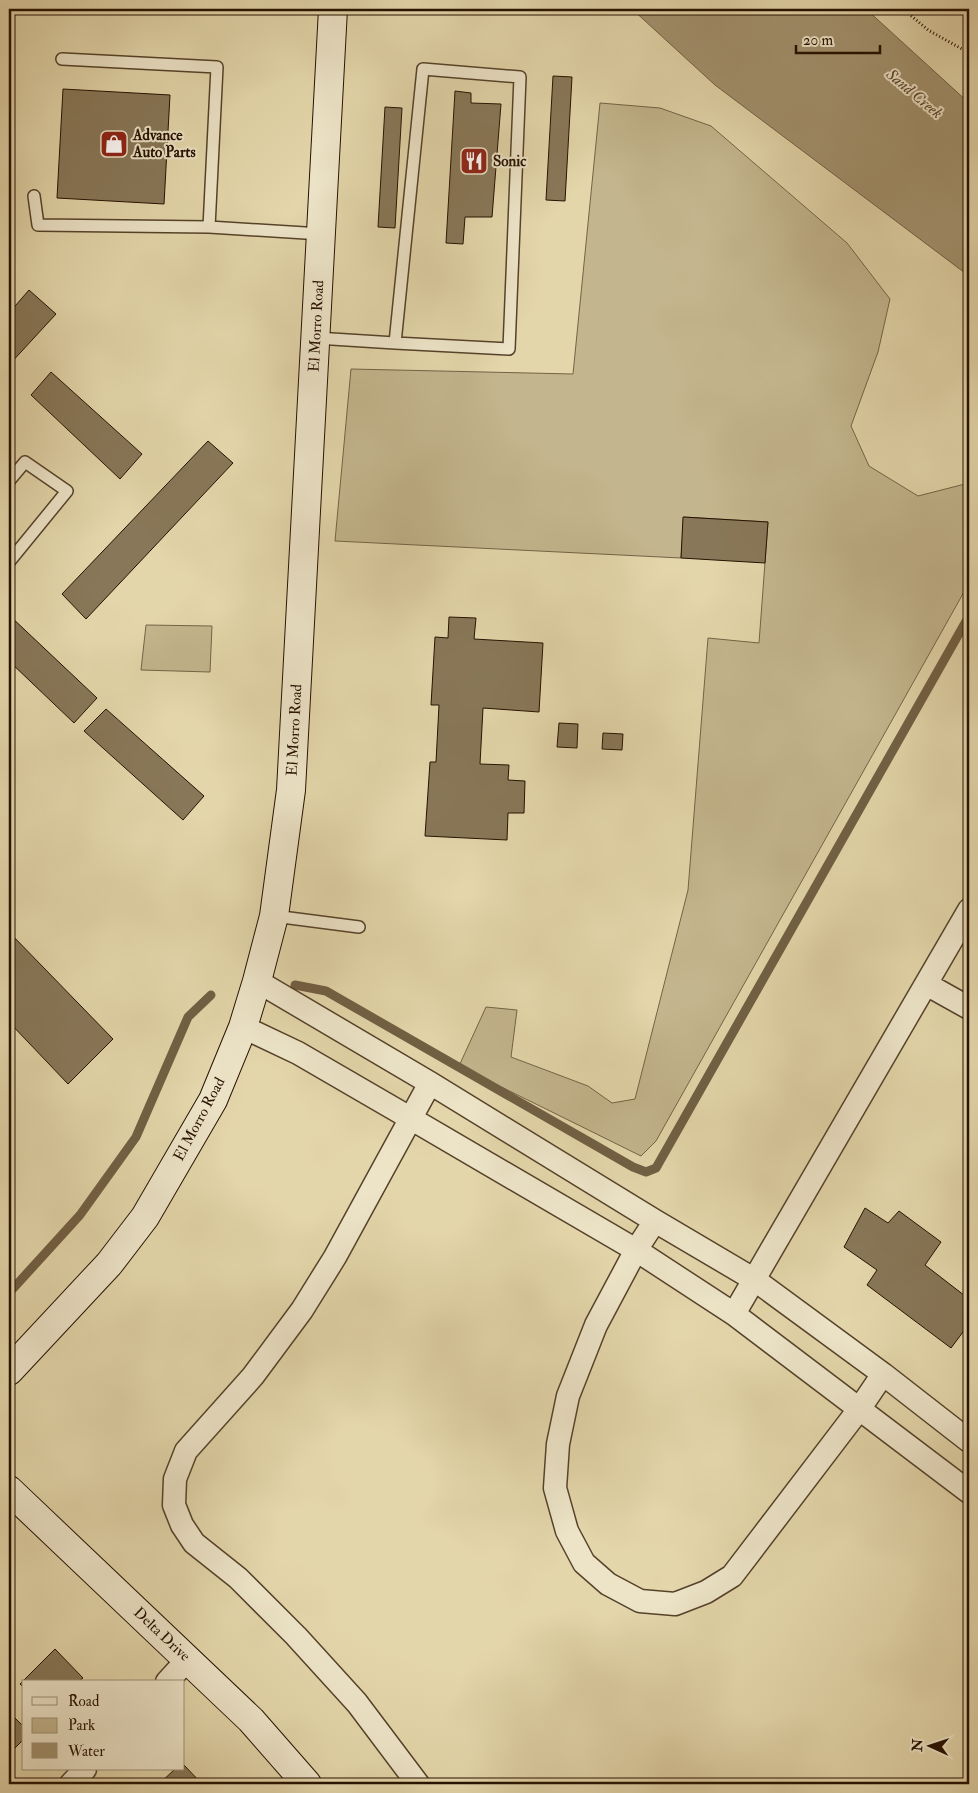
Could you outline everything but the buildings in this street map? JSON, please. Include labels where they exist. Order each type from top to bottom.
[{"type":"street","name":"El Morro Road","points":[[9,1371],[108,1264],[145,1217],[212,1100],[243,1026],[274,916],[291,790],[333,9]]},
{"type":"street","points":[[734,1314],[756,1280],[969,910]]},
{"type":"street","points":[[257,981],[756,1280],[883,1374],[969,1441]]},
{"type":"street","points":[[926,984],[969,1008]]},
{"type":"street","points":[[243,1026],[298,1053],[636,1250],[734,1314],[969,1492]]},
{"type":"street","points":[[418,1784],[357,1703],[296,1636],[238,1578],[194,1543],[182,1526],[174,1505],[175,1479],[186,1451],[253,1376],[302,1310],[336,1256],[430,1083]]},
{"type":"street","points":[[655,1221],[636,1250],[596,1324],[568,1396],[558,1444],[555,1488],[567,1532],[584,1563],[608,1584],[640,1601],[675,1604],[706,1592],[732,1576],[860,1408],[883,1374]]},
{"type":"street","name":"Delta Drive","points":[[9,1490],[252,1720],[307,1784]]},
{"type":"street","points":[[169,1680],[188,1659]]},
{"type":"street","points":[[71,1784],[84,1770]]},
{"type":"lane","points":[[62,59],[217,67],[209,227]]},
{"type":"lane","points":[[316,338],[395,343],[509,349],[520,77],[423,69],[395,343]]},
{"type":"lane","points":[[34,196],[38,225],[209,227],[322,234]]},
{"type":"lane","points":[[9,481],[25,462],[67,491],[9,562]]},
{"type":"lane","points":[[274,916],[359,927]]},
{"type":"path","points":[[903,9],[928,30],[969,54]]},
{"type":"green space","points":[[600,103],[660,108],[711,126],[847,243],[890,299],[878,352],[851,426],[869,466],[918,496],[969,483],[969,583],[656,1141],[641,1156],[459,1066],[486,1007],[517,1010],[511,1057],[588,1086],[612,1103],[635,1099],[688,890],[708,638],[759,643],[768,522],[684,517],[681,558],[335,541],[351,369],[573,374]]},
{"type":"green space","points":[[146,625],[212,626],[210,672],[141,670]]},
{"type":"water","name":"Sand Creek","points":[[632,9],[866,9],[969,103],[969,276],[715,85]]},
{"type":"waterway","points":[[295,985],[326,991],[633,1167],[646,1172],[656,1168],[969,616]]},
{"type":"waterway","points":[[9,1293],[80,1215],[136,1137],[188,1017],[211,995]]},
{"type":"place","name":"Advance Auto Parts","points":[[114,144]]},
{"type":"place","name":"Sonic","points":[[474,161]]}]
